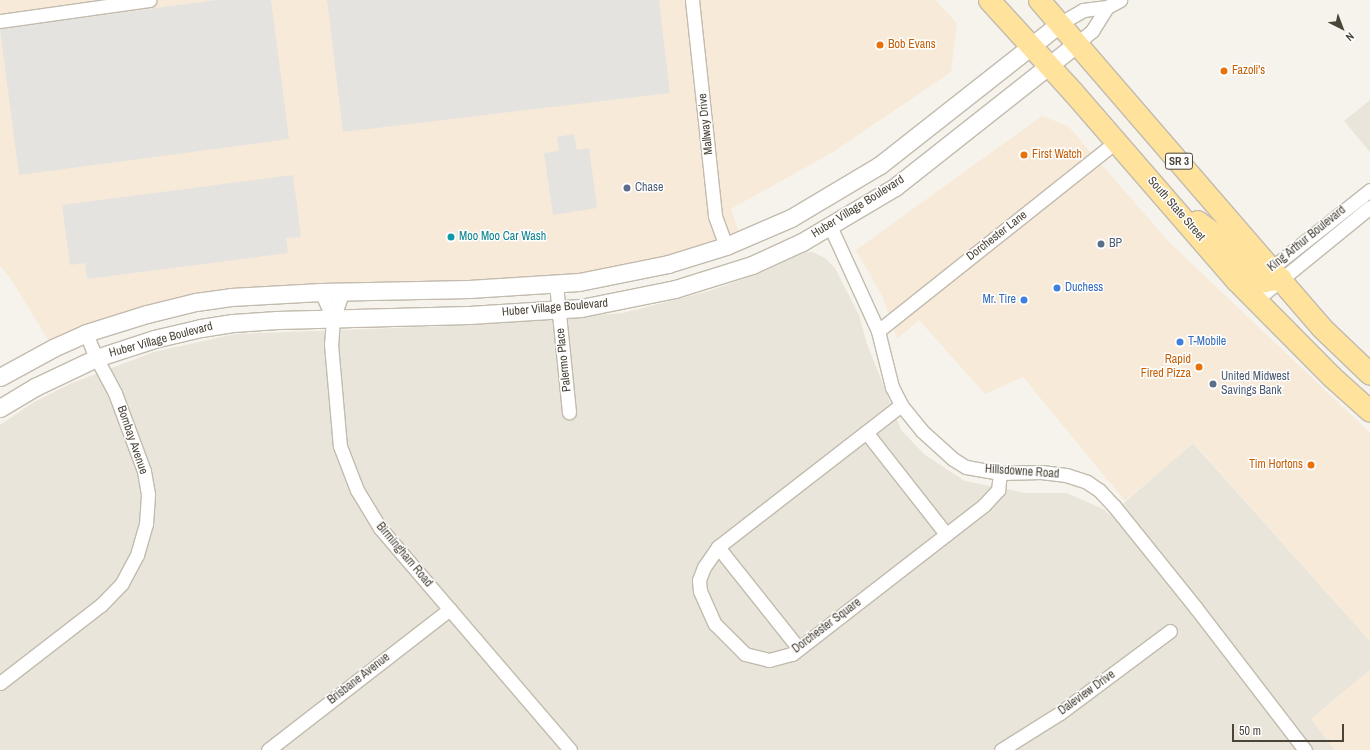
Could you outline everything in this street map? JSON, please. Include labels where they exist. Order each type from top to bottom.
[{"type":"main road","name":"South State Street","points":[[989,0],[1117,141],[1172,206],[1262,283],[1322,328],[1370,374]]},
{"type":"main road","name":"South State Street","points":[[1038,0],[1076,44],[1262,283],[1302,345],[1339,383],[1370,411]]},
{"type":"main road","points":[[1302,345],[1316,342],[1323,343],[1345,365],[1370,378]]},
{"type":"main road","points":[[1339,383],[1370,395]]},
{"type":"street","points":[[0,21],[150,0]]},
{"type":"street","name":"Mallway Drive","points":[[692,0],[716,216],[726,246]]},
{"type":"street","points":[[1059,24],[1083,10],[1107,7],[1120,0]]},
{"type":"street","points":[[1076,44],[1092,31],[1107,7]]},
{"type":"street","name":"Huber Village Boulevard","points":[[0,377],[53,348],[86,333],[147,314],[196,302],[231,297],[321,292],[469,289],[578,282],[642,270],[726,246],[791,218],[880,165],[1059,24]]},
{"type":"street","name":"Huber Village Boulevard","points":[[0,408],[35,387],[96,358],[154,339],[217,325],[333,318],[469,315],[558,310],[605,304],[654,294],[752,265],[802,242],[895,187],[1076,44]]},
{"type":"street","name":"Dorchester Lane","points":[[878,331],[1117,141]]},
{"type":"street","name":"King Arthur Boulevard","points":[[1262,283],[1370,190]]},
{"type":"street","name":"King Arthur Boulevard","points":[[1262,283],[1370,207]]},
{"type":"street","name":"Hillsdowne Road","points":[[830,226],[878,331],[892,387],[901,405],[922,431],[953,458],[966,467],[1000,473],[1041,472],[1066,475],[1087,482],[1099,490],[1114,506],[1196,608],[1305,750]]},
{"type":"street","name":"Palermo Place","points":[[556,284],[569,412]]},
{"type":"street","name":"Birmingham Road","points":[[343,291],[333,318],[331,344],[340,446],[357,490],[380,528],[570,750]]},
{"type":"street","name":"Birmingham Road","points":[[321,292],[333,318]]},
{"type":"street","name":"Bombay Avenue","points":[[0,683],[101,605],[122,583],[137,555],[146,524],[148,494],[144,471],[115,392],[96,358],[86,333]]},
{"type":"street","name":"Dorchester Square","points":[[901,405],[718,547],[704,567],[699,580],[700,591],[718,629],[745,654],[769,660],[792,654],[984,505],[998,490],[1000,473]]},
{"type":"street","points":[[866,432],[946,534]]},
{"type":"street","points":[[718,547],[799,649]]},
{"type":"street","name":"Brisbane Avenue","points":[[268,750],[450,609]]},
{"type":"street","name":"Daleview Drive","points":[[1001,750],[1060,713],[1170,631]]},
{"type":"shaded area","points":[[0,0],[935,0],[957,23],[951,72],[833,152],[731,209],[742,240],[642,270],[231,297],[53,348],[11,279],[0,266]]},
{"type":"shaded area","points":[[216,0],[271,0],[289,139],[19,175],[0,29]]},
{"type":"shaded area","points":[[327,0],[659,0],[670,93],[343,132]]},
{"type":"shaded area","points":[[1370,100],[1370,152],[1344,121]]},
{"type":"shaded area","points":[[1042,116],[1068,126],[1169,242],[1370,433],[1370,641],[1194,443],[1125,501],[1023,377],[985,394],[919,320],[897,339],[883,298],[856,250]]},
{"type":"shaded area","points":[[574,134],[577,150],[589,148],[597,208],[553,215],[544,153],[559,151],[557,137]]},
{"type":"shaded area","points":[[293,175],[301,237],[286,238],[288,253],[87,279],[85,263],[70,265],[62,205]]},
{"type":"shaded area","points":[[805,252],[813,252],[825,258],[835,268],[859,315],[867,344],[901,430],[925,455],[965,481],[1025,493],[1067,493],[1105,510],[1110,515],[1193,443],[1370,641],[1370,670],[1311,719],[1335,750],[0,750],[0,425],[34,402],[72,383],[154,352],[235,334],[475,325],[623,313],[709,291],[763,272]]},
{"type":"shaded area","points":[[1370,670],[1370,750],[1335,750],[1311,719]]},
{"type":"place","name":"Bob Evans","points":[[880,45]]},
{"type":"place","name":"Fazoli's","points":[[1224,71]]},
{"type":"place","name":"First Watch","points":[[1024,155]]},
{"type":"place","name":"Chase","points":[[627,188]]},
{"type":"place","name":"Moo Moo Car Wash","points":[[451,237]]},
{"type":"place","name":"BP","points":[[1101,244]]},
{"type":"place","name":"Duchess","points":[[1057,288]]},
{"type":"place","name":"Mr. Tire","points":[[1024,300]]},
{"type":"place","name":"T-Mobile","points":[[1180,342]]},
{"type":"place","name":"Rapid Fired Pizza","points":[[1199,367]]},
{"type":"place","name":"United Midwest Savings Bank","points":[[1213,384]]},
{"type":"place","name":"Tim Hortons","points":[[1311,465]]}]
